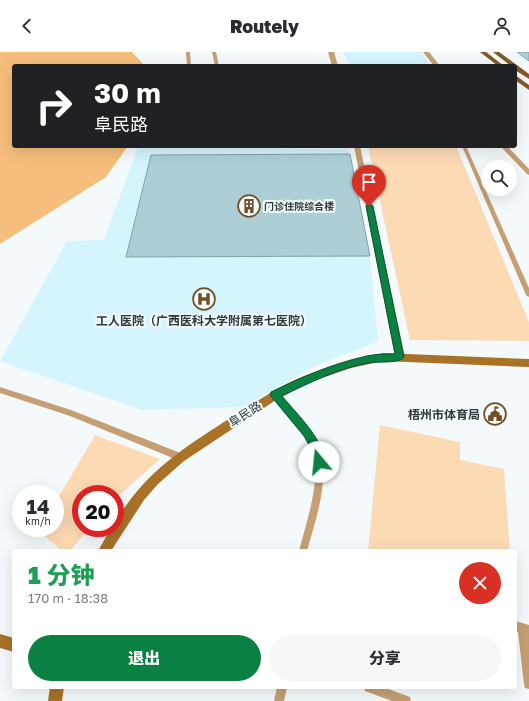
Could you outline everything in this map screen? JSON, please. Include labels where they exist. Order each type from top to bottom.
[{"type":"main road","points":[[483,52],[498,64]]},
{"type":"main road","points":[[496,52],[512,64]]},
{"type":"main road","points":[[517,68],[529,77]]},
{"type":"main road","points":[[517,79],[529,88]]},
{"type":"street","points":[[331,52],[334,64]]},
{"type":"street","points":[[426,52],[435,64]]},
{"type":"street","points":[[357,148],[400,357]]},
{"type":"street","points":[[505,148],[529,173]]},
{"type":"street","name":"阜民路","points":[[105,549],[140,496],[160,474],[180,457],[275,395],[307,379],[369,359],[400,357],[529,363]]},
{"type":"street","points":[[0,641],[12,644]]},
{"type":"street","points":[[55,701],[57,689]]},
{"type":"lane","points":[[188,52],[190,64]]},
{"type":"lane","points":[[214,52],[217,64]]},
{"type":"lane","points":[[465,148],[529,295]]},
{"type":"lane","points":[[0,390],[71,413],[180,457]]},
{"type":"lane","points":[[275,395],[307,433],[318,451],[321,473],[303,549]]},
{"type":"lane","points":[[522,628],[529,684]]},
{"type":"lane","points":[[279,701],[282,689]]},
{"type":"lane","points":[[374,689],[406,701]]},
{"type":"shaded area","points":[[0,52],[132,52],[143,64],[12,64],[12,148],[127,148],[106,177],[0,244]]},
{"type":"shaded area","points":[[343,52],[421,52],[430,64],[349,64]]},
{"type":"shaded area","name":"工人医院（广西医科大学附属第七医院）","points":[[138,148],[349,149],[370,256],[378,342],[319,364],[243,407],[142,410],[0,361],[67,241],[104,240]]},
{"type":"shaded area","points":[[368,148],[457,148],[529,322],[529,341],[410,340]]},
{"type":"shaded area","points":[[380,425],[460,442],[460,460],[504,469],[510,549],[368,549]]},
{"type":"shaded area","points":[[95,435],[160,459],[124,491],[124,485],[72,485],[72,537],[82,537],[72,549],[60,549],[46,537],[64,537],[64,488]]},
{"type":"building","points":[[517,52],[529,52],[529,61]]},
{"type":"building","name":"门诊住院综合楼","points":[[350,154],[370,256],[126,257],[151,155]]},
{"type":"place","name":"门诊住院综合楼","points":[[249,206]]},
{"type":"place","name":"工人医院（广西医科大学附属第七医院）","points":[[204,299]]},
{"type":"place","name":"梧州市体育局","points":[[495,414]]},
{"type":"route","points":[[319,462],[318,451],[307,433],[275,395],[307,379],[334,369],[369,359],[400,357],[369,206]]}]
